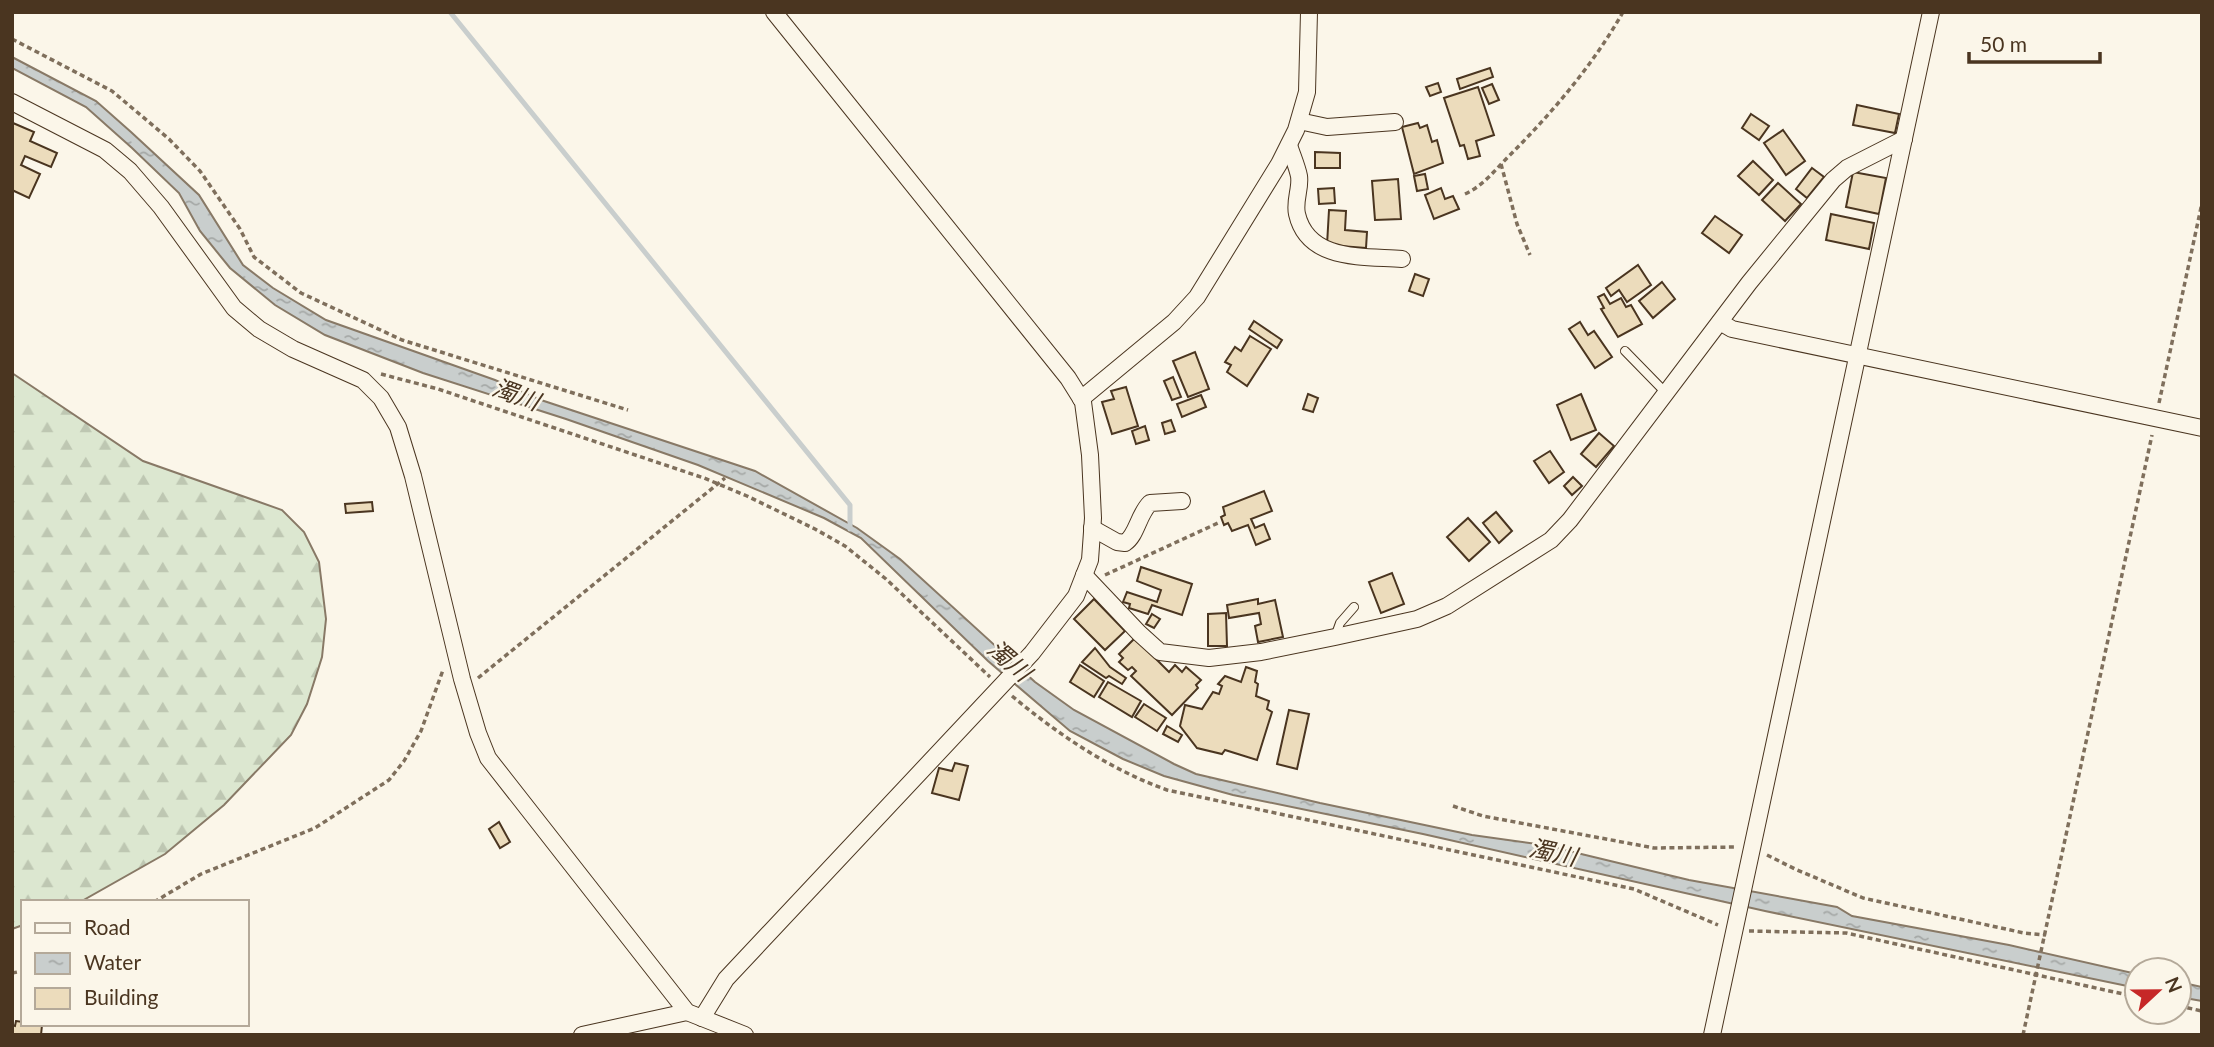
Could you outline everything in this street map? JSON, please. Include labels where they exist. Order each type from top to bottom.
[{"type":"street","points":[[582,1035],[694,1015],[1032,653],[1087,578],[1092,528],[1090,455],[1081,399],[1068,378],[774,12]]},
{"type":"street","points":[[1081,399],[1174,322],[1197,297],[1289,145],[1307,92],[1309,12]]},
{"type":"street","points":[[1712,1035],[1931,12]]},
{"type":"street","points":[[12,102],[105,150],[130,171],[161,207],[234,308],[259,329],[293,349],[363,380],[381,398],[398,427],[413,476],[465,689],[488,758],[694,1015],[742,1034]]},
{"type":"street","points":[[1299,121],[1327,127],[1395,122]]},
{"type":"street","points":[[1087,578],[1160,652],[1209,659],[1261,652],[1417,619],[1447,606],[1551,540],[1570,520],[1720,322],[1840,172],[1904,139]]},
{"type":"street","points":[[1289,145],[1300,178],[1296,213],[1308,238],[1319,248],[1344,254],[1402,259]]},
{"type":"street","points":[[1720,322],[1732,329],[2202,428]]},
{"type":"street","points":[[1092,528],[1116,542],[1125,543],[1133,537],[1141,514],[1150,503],[1182,501]]},
{"type":"lane","points":[[1625,351],[1666,393]]},
{"type":"lane","points":[[1335,637],[1340,623],[1354,607]]},
{"type":"path","points":[[1465,194],[1478,188],[1536,129],[1605,44],[1623,12]]},
{"type":"path","points":[[12,39],[113,91],[169,139],[200,171],[240,229],[254,257],[301,293],[402,340],[628,410]]},
{"type":"path","points":[[1501,164],[1517,224],[1530,255]]},
{"type":"path","points":[[2023,1035],[2202,203]]},
{"type":"path","points":[[465,689],[725,478]]},
{"type":"path","points":[[1087,578],[1218,523]]},
{"type":"path","points":[[157,900],[201,874],[315,828],[389,780],[404,761],[421,731],[453,638]]},
{"type":"path","points":[[1735,928],[1846,933],[2123,994]]},
{"type":"green space","points":[[12,373],[143,461],[282,510],[304,532],[319,562],[326,619],[322,657],[307,704],[291,735],[224,805],[165,854],[84,900],[21,900],[21,926],[12,929]]},
{"type":"water","name":"濁川","points":[[12,57],[96,101],[199,195],[243,265],[273,288],[326,320],[495,380],[541,400],[755,471],[857,528],[900,559],[1035,682],[1074,710],[1196,774],[1472,835],[1544,845],[1689,880],[1837,907],[1852,916],[2009,945],[2123,971],[2123,985],[1765,911],[1423,834],[1233,795],[1164,776],[1123,759],[1070,731],[988,661],[861,538],[824,518],[698,465],[423,373],[325,335],[275,305],[230,268],[200,231],[179,193],[132,148],[86,107],[12,68]]},
{"type":"water","points":[[2193,985],[2202,987],[2202,1001],[2193,999]]},
{"type":"building","points":[[1490,68],[1493,77],[1460,89],[1457,79]]},
{"type":"building","points":[[1438,83],[1441,92],[1430,96],[1426,87]]},
{"type":"building","points":[[1492,84],[1499,100],[1489,104],[1482,88]]},
{"type":"building","points":[[1478,87],[1494,135],[1476,141],[1480,156],[1468,159],[1464,145],[1460,146],[1444,98]]},
{"type":"building","points":[[1857,105],[1899,114],[1895,133],[1853,125]]},
{"type":"building","points":[[1751,114],[1769,126],[1759,140],[1742,128]]},
{"type":"building","points":[[13,123],[34,132],[30,141],[57,153],[51,167],[25,156],[21,165],[40,174],[29,198],[12,190]]},
{"type":"building","points":[[1418,123],[1420,128],[1427,125],[1432,142],[1437,140],[1443,163],[1414,174],[1402,127]]},
{"type":"building","points":[[1783,130],[1805,161],[1786,175],[1764,143]]},
{"type":"building","points":[[1315,152],[1340,153],[1340,168],[1315,168]]},
{"type":"building","points":[[1753,161],[1773,180],[1759,195],[1738,176]]},
{"type":"building","points":[[1812,168],[1824,177],[1807,198],[1796,189]]},
{"type":"building","points":[[1853,172],[1886,178],[1879,214],[1846,207]]},
{"type":"building","points":[[1425,174],[1428,189],[1417,191],[1414,176]]},
{"type":"building","points":[[1398,179],[1401,219],[1375,220],[1372,181]]},
{"type":"building","points":[[1778,183],[1801,204],[1785,221],[1762,200]]},
{"type":"building","points":[[1334,188],[1335,203],[1319,204],[1318,189]]},
{"type":"building","points":[[1441,188],[1445,199],[1453,196],[1459,209],[1434,219],[1425,195]]},
{"type":"building","points":[[1329,210],[1346,211],[1345,230],[1367,232],[1366,248],[1327,245]]},
{"type":"building","points":[[1831,214],[1874,223],[1869,249],[1826,240]]},
{"type":"building","points":[[1715,216],[1742,235],[1729,253],[1702,233]]},
{"type":"building","points":[[1638,265],[1651,285],[1627,302],[1619,290],[1611,296],[1606,288]]},
{"type":"building","points":[[1415,274],[1429,279],[1423,296],[1409,291]]},
{"type":"building","points":[[1662,282],[1675,299],[1653,318],[1639,301]]},
{"type":"building","points":[[1604,294],[1610,304],[1621,298],[1626,307],[1631,305],[1642,324],[1618,337],[1601,309],[1604,308],[1598,297]]},
{"type":"building","points":[[1254,321],[1282,340],[1277,348],[1249,329]]},
{"type":"building","points":[[1580,322],[1588,335],[1594,331],[1612,357],[1595,368],[1569,329]]},
{"type":"building","points":[[1250,336],[1271,349],[1247,386],[1227,372],[1231,365],[1225,362],[1235,347],[1241,351]]},
{"type":"building","points":[[1195,352],[1209,389],[1188,397],[1173,361]]},
{"type":"building","points":[[1173,377],[1181,397],[1172,400],[1164,381]]},
{"type":"building","points":[[1126,387],[1138,426],[1112,434],[1102,402],[1114,399],[1111,391]]},
{"type":"building","points":[[1308,394],[1318,398],[1313,412],[1303,409]]},
{"type":"building","points":[[1581,394],[1596,430],[1571,440],[1557,405]]},
{"type":"building","points":[[1201,395],[1206,407],[1182,417],[1177,404]]},
{"type":"building","points":[[1171,420],[1175,431],[1165,434],[1162,423]]},
{"type":"building","points":[[1145,426],[1149,440],[1136,444],[1132,431]]},
{"type":"building","points":[[1599,433],[1614,446],[1596,467],[1581,454]]},
{"type":"building","points":[[1550,451],[1564,472],[1549,483],[1534,461]]},
{"type":"building","points":[[1573,477],[1582,486],[1572,495],[1564,486]]},
{"type":"building","points":[[1264,491],[1272,511],[1251,519],[1255,528],[1264,524],[1270,539],[1256,545],[1248,525],[1232,531],[1228,523],[1224,525],[1221,517],[1225,515],[1223,507]]},
{"type":"building","points":[[372,502],[373,511],[346,513],[345,504]]},
{"type":"building","points":[[1496,512],[1512,531],[1499,543],[1483,523]]},
{"type":"building","points":[[1468,518],[1490,542],[1469,561],[1447,537]]},
{"type":"building","points":[[1141,567],[1192,584],[1182,615],[1152,605],[1148,614],[1129,608],[1130,604],[1123,602],[1127,592],[1157,602],[1161,590],[1137,581]]},
{"type":"building","points":[[1392,573],[1404,604],[1381,613],[1369,582]]},
{"type":"building","points":[[1094,599],[1125,631],[1105,650],[1074,619]]},
{"type":"building","points":[[1258,599],[1258,604],[1275,600],[1283,637],[1258,642],[1255,626],[1261,624],[1259,613],[1229,618],[1227,605]]},
{"type":"building","points":[[1226,613],[1227,646],[1208,646],[1208,614]]},
{"type":"building","points":[[1152,614],[1160,619],[1154,628],[1146,624]]},
{"type":"building","points":[[1135,638],[1169,672],[1175,665],[1182,672],[1186,667],[1201,680],[1196,685],[1198,688],[1172,715],[1131,676],[1136,671],[1132,667],[1128,670],[1119,662],[1123,658],[1119,654]]},
{"type":"building","points":[[1095,648],[1110,667],[1126,678],[1122,684],[1109,676],[1106,678],[1082,662]]},
{"type":"building","points":[[1080,665],[1104,681],[1094,697],[1070,682]]},
{"type":"building","points":[[1246,667],[1257,671],[1256,696],[1269,701],[1267,709],[1272,712],[1257,760],[1225,750],[1222,754],[1197,748],[1180,726],[1185,705],[1202,709],[1213,692],[1219,694],[1222,686],[1218,684],[1225,676],[1241,682]]},
{"type":"building","points":[[1108,682],[1141,701],[1132,717],[1099,697]]},
{"type":"building","points":[[1144,704],[1166,718],[1157,731],[1135,717]]},
{"type":"building","points":[[1289,710],[1309,714],[1297,769],[1277,764]]},
{"type":"building","points":[[1167,726],[1182,735],[1178,742],[1163,734]]},
{"type":"building","points":[[955,763],[968,766],[959,800],[932,793],[939,768],[952,771]]},
{"type":"building","points":[[499,822],[510,842],[500,848],[489,829]]},
{"type":"building","points":[[16,1021],[21,1022],[21,1026],[42,1026],[41,1035],[12,1035],[12,1025],[15,1026]]},
{"type":"waterway","points":[[450,12],[850,505],[850,529]]}]
